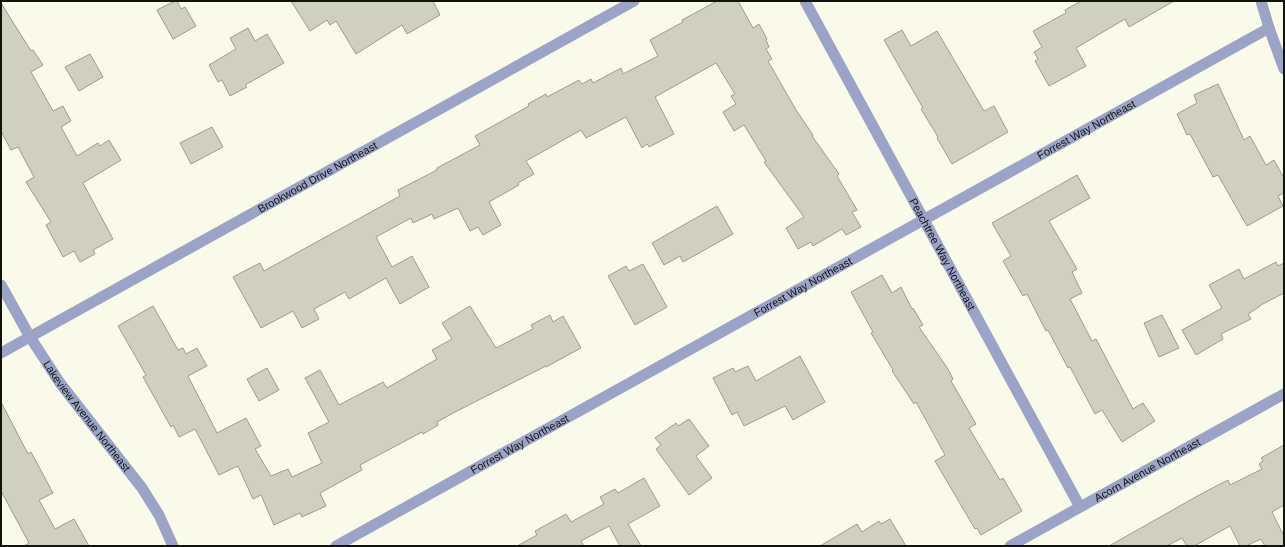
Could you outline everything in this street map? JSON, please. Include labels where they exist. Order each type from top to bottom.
[{"type":"street","name":"Brookwood Drive Northeast","points":[[1,353],[634,1]]},
{"type":"street","name":"Peachtree Way Northeast","points":[[805,1],[1080,507]]},
{"type":"street","points":[[1261,1],[1284,69]]},
{"type":"street","name":"Forrest Way Northeast","points":[[336,546],[1269,28]]},
{"type":"street","name":"Lakeview Avenue Northeast","points":[[1,285],[30,337],[60,383],[142,488],[160,515],[173,546]]},
{"type":"street","name":"Acorn Avenue Northeast","points":[[1010,546],[1284,394]]},
{"type":"building","points":[[177,1],[181,9],[185,7],[196,26],[173,39],[157,10]]},
{"type":"building","points":[[291,1],[433,1],[440,15],[407,34],[402,25],[356,54],[336,21],[330,25],[327,20],[310,31]]},
{"type":"building","points":[[717,1],[738,1],[753,28],[759,24],[767,39],[766,40],[769,47],[766,49],[772,59],[768,61],[796,110],[813,135],[812,136],[839,174],[837,176],[857,210],[852,212],[861,227],[846,235],[842,229],[813,246],[811,242],[798,249],[786,228],[804,217],[764,162],[766,161],[744,125],[734,131],[723,112],[736,104],[731,96],[735,94],[716,63],[655,97],[674,134],[649,147],[647,144],[642,148],[626,117],[586,138],[581,130],[526,161],[534,174],[518,183],[519,185],[489,202],[501,225],[483,235],[478,227],[470,231],[458,208],[434,219],[432,214],[413,223],[411,218],[376,237],[392,267],[412,256],[429,287],[400,304],[386,278],[349,299],[345,292],[314,309],[319,319],[302,328],[293,311],[261,328],[233,277],[260,263],[264,271],[400,196],[398,190],[437,170],[437,168],[480,145],[475,136],[529,106],[528,104],[546,94],[547,97],[579,80],[582,84],[591,79],[593,83],[621,68],[623,74],[658,56],[650,40]]},
{"type":"building","points":[[1081,1],[1174,1],[1129,27],[1125,19],[1076,48],[1086,66],[1049,86],[1035,61],[1038,59],[1034,52],[1042,47],[1033,31],[1066,13],[1065,10]]},
{"type":"building","points":[[1,3],[31,51],[33,50],[43,65],[31,72],[53,111],[63,106],[71,121],[61,127],[77,156],[98,143],[100,146],[109,140],[121,160],[83,183],[113,239],[93,250],[95,254],[80,262],[74,251],[63,257],[46,225],[51,222],[26,182],[34,177],[18,147],[11,150],[1,131]]},
{"type":"building","points":[[248,28],[255,41],[267,34],[284,63],[245,85],[247,87],[230,96],[222,80],[218,82],[209,65],[236,49],[230,38]]},
{"type":"building","points":[[902,30],[911,46],[937,31],[984,111],[994,106],[1008,132],[952,164],[921,109],[923,108],[884,40]]},
{"type":"building","points":[[90,54],[103,77],[79,91],[65,67]]},
{"type":"building","points":[[1218,84],[1244,140],[1250,136],[1266,165],[1274,160],[1284,178],[1284,193],[1278,196],[1283,206],[1247,226],[1218,175],[1213,177],[1190,134],[1187,135],[1177,114],[1197,103],[1194,95]]},
{"type":"building","points":[[212,127],[223,147],[191,164],[180,143]]},
{"type":"building","points":[[1077,175],[1090,198],[1049,221],[1077,269],[1072,272],[1082,293],[1070,299],[1092,341],[1096,339],[1133,409],[1143,403],[1155,421],[1122,442],[1102,410],[1095,414],[1070,367],[1068,368],[1048,330],[1046,331],[1027,294],[1023,296],[1003,261],[1011,256],[992,223]]},
{"type":"building","points":[[717,206],[733,234],[683,262],[680,256],[664,265],[652,243]]},
{"type":"building","points":[[1276,262],[1278,266],[1284,263],[1284,293],[1259,306],[1248,314],[1251,319],[1221,334],[1223,339],[1196,355],[1182,330],[1222,308],[1209,285],[1239,269],[1244,279]]},
{"type":"building","points":[[643,264],[667,307],[635,325],[608,276],[626,266],[629,271]]},
{"type":"building","points":[[882,275],[892,293],[901,287],[912,309],[913,308],[923,325],[919,327],[948,369],[953,379],[951,381],[976,424],[969,428],[1000,480],[1003,478],[1022,511],[981,535],[977,528],[975,529],[935,461],[945,455],[916,402],[914,404],[892,371],[893,370],[871,333],[873,332],[851,292]]},
{"type":"building","points":[[153,306],[178,350],[183,348],[186,354],[197,348],[207,366],[188,376],[217,433],[246,418],[261,446],[255,449],[271,476],[288,469],[292,477],[322,463],[308,433],[329,422],[305,378],[320,370],[339,405],[383,382],[387,388],[437,359],[432,350],[452,339],[442,323],[470,306],[496,348],[533,329],[531,325],[550,315],[553,322],[563,316],[581,348],[455,412],[437,422],[438,425],[423,434],[422,432],[360,465],[362,470],[320,493],[326,506],[302,517],[300,513],[274,525],[261,495],[253,499],[238,466],[219,475],[195,429],[179,437],[173,425],[171,427],[143,377],[146,375],[118,326]]},
{"type":"building","points":[[1162,315],[1179,348],[1159,357],[1144,323]]},
{"type":"building","points":[[800,356],[825,402],[793,420],[785,406],[744,426],[737,412],[732,415],[713,378],[733,368],[735,372],[748,366],[756,381]]},
{"type":"building","points":[[267,368],[279,390],[259,401],[247,379]]},
{"type":"building","points":[[1,402],[28,454],[31,452],[53,493],[39,500],[55,529],[74,519],[89,546],[24,546],[29,543],[1,491]]},
{"type":"building","points":[[689,419],[709,446],[696,456],[712,478],[689,495],[656,449],[661,445],[655,438],[676,423],[678,426]]},
{"type":"building","points":[[1284,445],[1284,505],[1272,512],[1284,536],[1284,546],[1265,546],[1261,539],[1246,546],[1240,546],[1230,526],[1194,546],[1187,546],[1182,538],[1167,546],[1109,546],[1228,480],[1230,485],[1262,469],[1259,464],[1263,461],[1261,458]]},
{"type":"building","points":[[644,478],[660,506],[628,524],[641,546],[620,546],[609,526],[581,541],[584,546],[517,546],[537,535],[535,531],[566,514],[571,522],[604,504],[600,497],[615,489],[618,493]]},
{"type":"building","points":[[890,519],[906,546],[820,546],[857,524],[862,532],[879,521],[881,524]]}]
